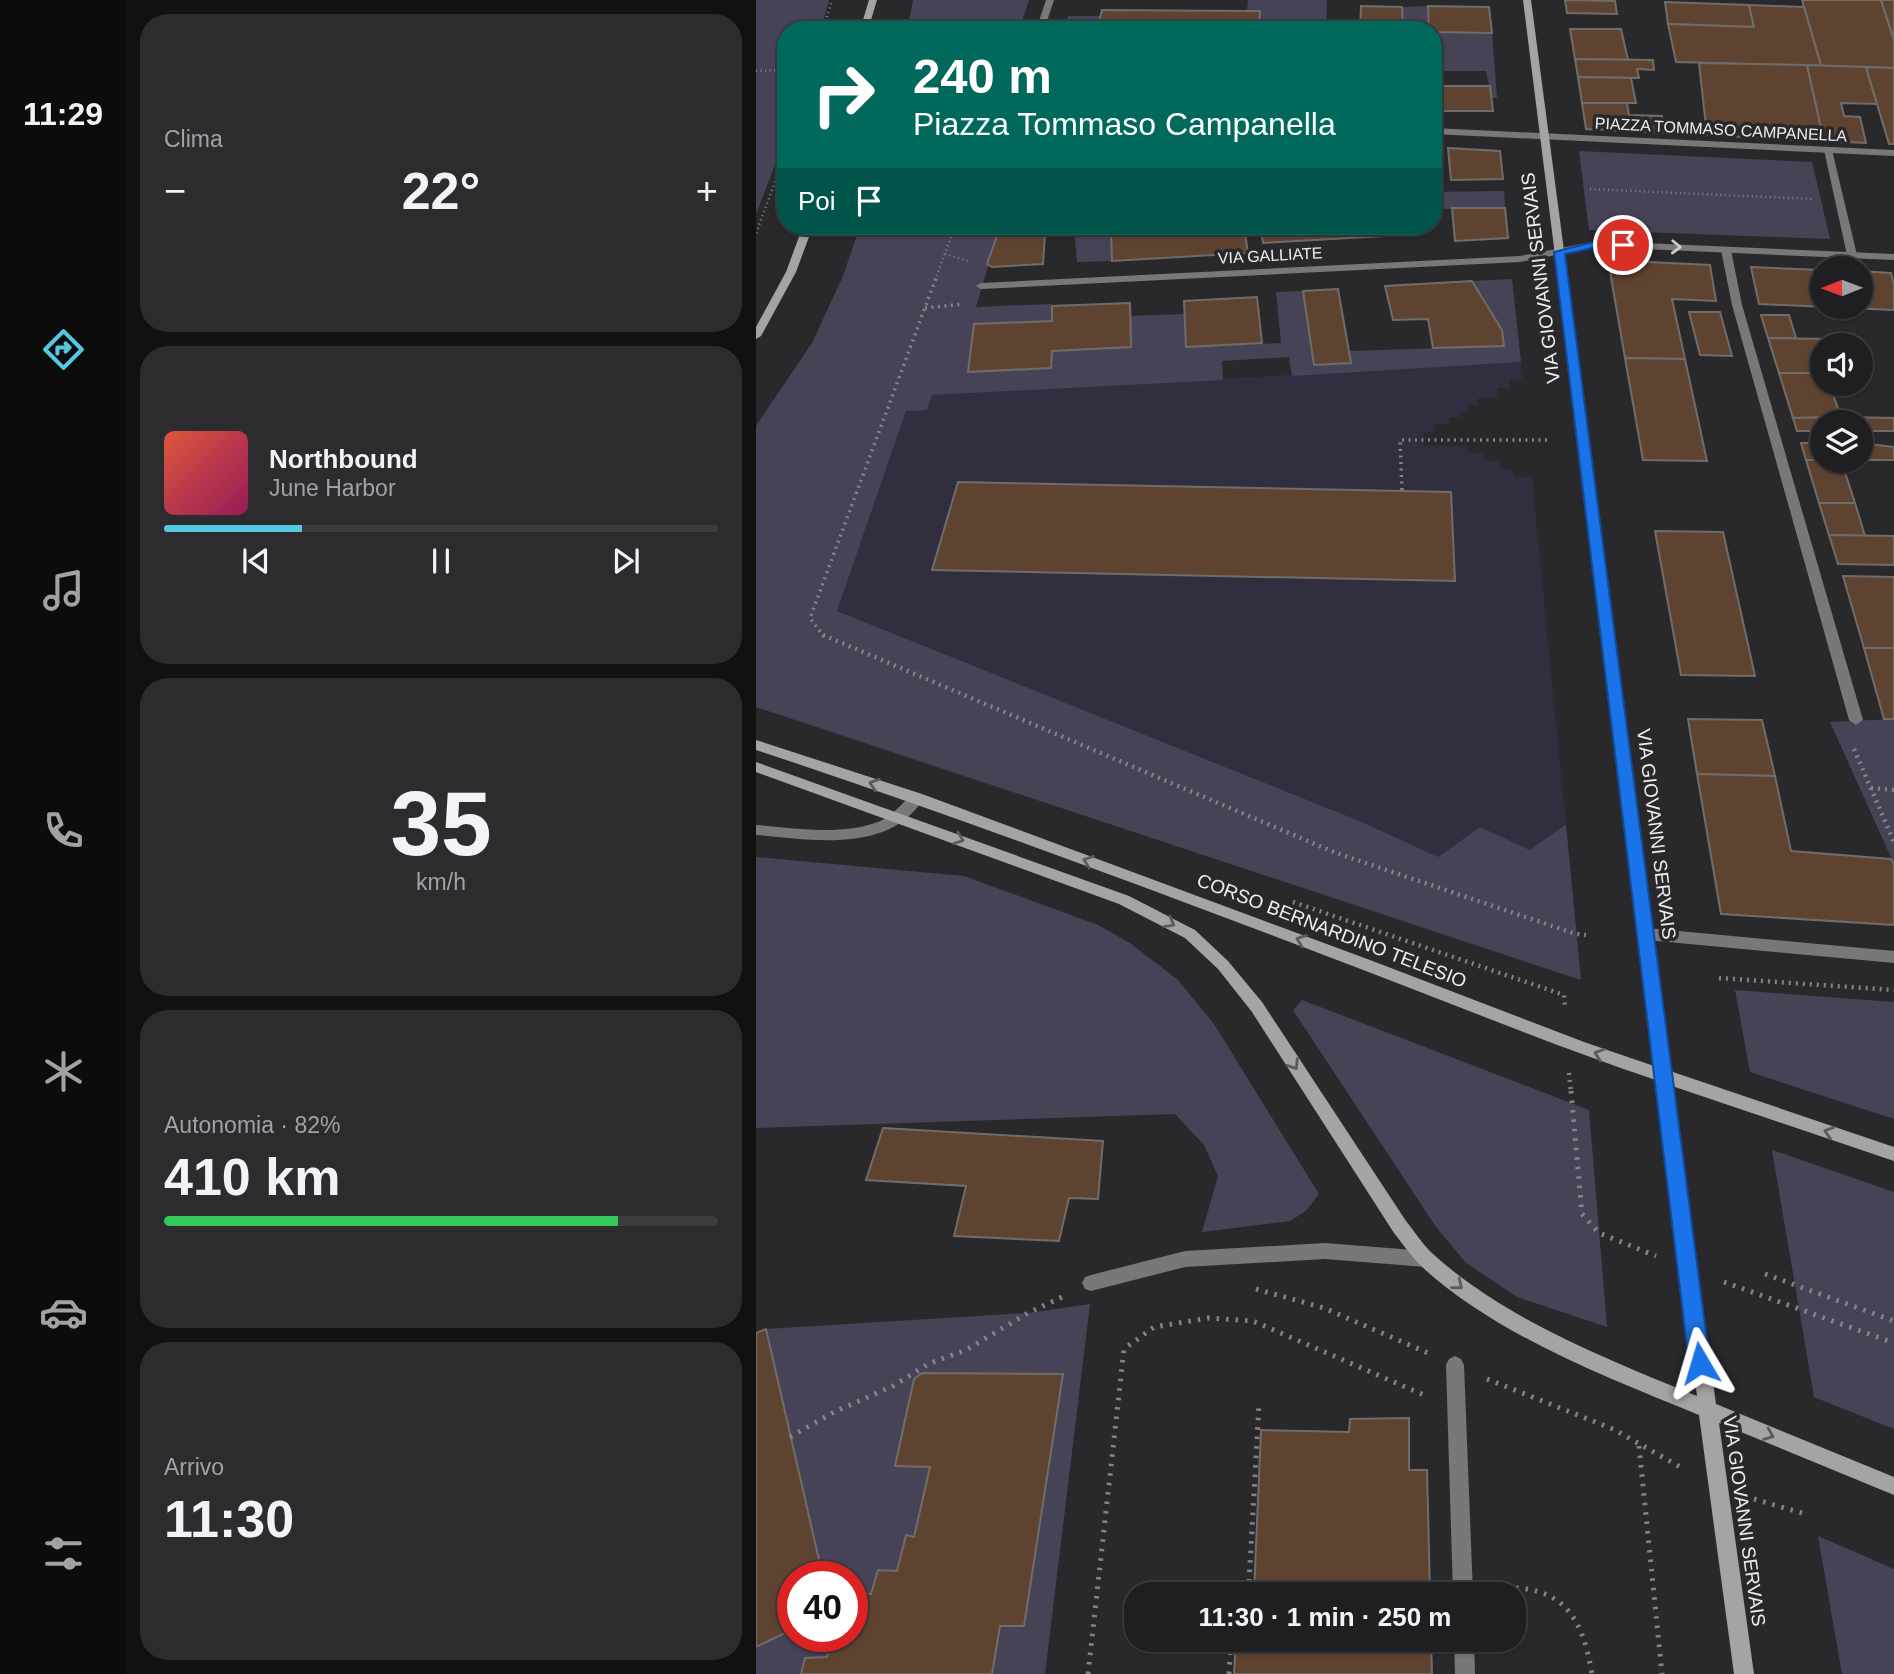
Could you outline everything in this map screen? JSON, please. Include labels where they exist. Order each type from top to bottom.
[{"type":"street","points":[[867,21],[873,0]]},
{"type":"street","points":[[1043,21],[1050,0]]},
{"type":"street","name":"VIA GIOVANNI SERVAIS","points":[[1527,0],[1706,1409],[1744,1674]]},
{"type":"street","name":"PIAZZA TOMMASO CAMPANELLA","points":[[1442,131],[1894,153]]},
{"type":"street","points":[[1828,150],[1852,255]]},
{"type":"street","points":[[756,336],[791,272],[805,235]]},
{"type":"street","points":[[1560,252],[1597,244],[1894,257]]},
{"type":"street","points":[[1726,250],[1737,305],[1856,720]]},
{"type":"street","name":"VIA GALLIATE","points":[[981,286],[1520,258],[1560,252]]},
{"type":"street","name":"CORSO BERNARDINO TELESIO","points":[[756,746],[917,798],[1568,1042],[1894,1154]]},
{"type":"street","points":[[756,767],[1124,900],[1190,934],[1223,965],[1257,1007],[1376,1193],[1426,1259],[1481,1303],[1504,1318],[1601,1364],[1894,1486]]},
{"type":"street","points":[[756,830],[833,835],[880,827],[898,818],[917,798]]},
{"type":"street","points":[[1647,934],[1894,957]]},
{"type":"street","points":[[1091,1283],[1185,1259],[1325,1251],[1426,1259]]},
{"type":"street","points":[[1455,1365],[1463,1582]]},
{"type":"street","points":[[1464,1652],[1465,1674]]},
{"type":"path","points":[[826,21],[832,0]]},
{"type":"path","points":[[756,71],[777,70]]},
{"type":"path","points":[[756,233],[777,177]]},
{"type":"path","points":[[1590,189],[1841,200]]},
{"type":"path","points":[[952,235],[810,618],[824,637],[1336,853],[1576,934],[1586,935]]},
{"type":"path","points":[[1402,490],[1400,440],[1548,440]]},
{"type":"path","points":[[1856,720],[1848,734],[1894,842]]},
{"type":"path","points":[[1871,788],[1894,790]]},
{"type":"path","points":[[1719,978],[1894,990]]},
{"type":"path","points":[[1564,995],[1570,1102],[1581,1214],[1599,1233],[1688,1269],[1894,1343]]},
{"type":"path","points":[[1765,1274],[1894,1321]]},
{"type":"path","points":[[790,1437],[834,1412],[893,1386],[928,1364],[966,1350],[1028,1312],[1091,1283]]},
{"type":"path","points":[[1247,1286],[1324,1308],[1455,1365],[1614,1429],[1639,1445],[1662,1674]]},
{"type":"path","points":[[1088,1674],[1124,1349],[1154,1327],[1209,1318],[1253,1321],[1420,1393]]},
{"type":"path","points":[[1249,1582],[1259,1404]]},
{"type":"path","points":[[1526,1588],[1535,1588],[1566,1604],[1586,1636],[1592,1674]]},
{"type":"path","points":[[1229,1674],[1230,1652]]},
{"type":"shaded area","points":[[756,0],[829,0],[823,21],[777,21],[777,160],[756,214]]},
{"type":"shaded area","points":[[913,0],[1029,0],[1022,21],[909,21]]},
{"type":"shaded area","points":[[1248,0],[1327,0],[1326,21],[1259,21],[1260,11],[1247,11]]},
{"type":"shaded area","points":[[1428,6],[1429,21],[1403,21],[1402,7]]},
{"type":"shaded area","points":[[1068,16],[1101,16],[1100,21],[1067,21]]},
{"type":"shaded area","points":[[1442,32],[1492,33],[1497,98],[1492,98],[1486,71],[1442,71]]},
{"type":"shaded area","points":[[1579,151],[1812,162],[1830,239],[1589,230]]},
{"type":"shaded area","points":[[1504,191],[1505,208],[1442,209],[1442,192]]},
{"type":"shaded area","points":[[857,235],[1013,235],[997,236],[976,307],[1052,304],[1052,321],[974,324],[969,372],[1051,368],[1052,351],[1130,347],[1130,316],[1184,314],[1187,347],[1281,343],[1276,292],[1303,291],[1314,365],[1351,363],[1349,351],[1504,346],[1502,330],[1472,281],[1512,279],[1521,362],[1292,376],[1289,357],[1222,361],[1223,380],[932,395],[927,410],[906,411],[837,611],[1362,822],[1438,857],[1480,827],[1530,850],[1566,824],[1581,980],[756,707],[756,426],[812,343],[843,276]]},
{"type":"shaded area","points":[[1075,235],[1112,235],[1112,261],[1077,262]]},
{"type":"shaded area","points":[[1521,362],[1522,379],[1509,380],[1510,388],[1497,388],[1498,398],[1478,398],[1478,406],[1469,406],[1469,411],[1460,411],[1461,417],[1449,417],[1449,424],[1434,424],[1434,432],[1423,433],[1423,446],[1466,446],[1468,453],[1483,453],[1484,461],[1499,461],[1501,470],[1513,470],[1514,477],[1532,477],[1566,824],[1530,850],[1480,828],[1438,857],[1362,822],[837,611],[906,410],[932,395]]},
{"type":"shaded area","points":[[1894,719],[1894,864],[1830,722]]},
{"type":"shaded area","points":[[756,857],[964,876],[1098,925],[1130,943],[1178,980],[1214,1024],[1319,1194],[1306,1211],[1290,1221],[1202,1232],[1218,1176],[1204,1145],[1175,1114],[756,1128]]},
{"type":"shaded area","points":[[1735,990],[1894,1002],[1894,1119],[1750,1072]]},
{"type":"shaded area","points":[[1302,1000],[1589,1110],[1607,1327],[1517,1297],[1466,1263],[1436,1227],[1293,1010]]},
{"type":"shaded area","points":[[1772,1150],[1894,1192],[1894,1429],[1814,1397]]},
{"type":"shaded area","points":[[1090,1304],[1045,1674],[756,1674],[756,1647],[777,1637],[777,1652],[868,1652],[868,1561],[819,1561],[766,1329],[1028,1313]]},
{"type":"shaded area","points":[[1818,1536],[1894,1569],[1894,1674],[1842,1674]]},
{"type":"building","points":[[1565,0],[1615,1],[1617,14],[1567,13]]},
{"type":"building","points":[[1802,0],[1881,0],[1894,40],[1894,68],[1821,66]]},
{"type":"building","points":[[1881,0],[1894,0],[1894,40]]},
{"type":"building","points":[[1665,2],[1749,5],[1754,27],[1668,24]]},
{"type":"building","points":[[1749,5],[1804,7],[1821,66],[1676,62],[1668,24],[1754,27]]},
{"type":"building","points":[[1361,6],[1402,7],[1403,21],[1360,21]]},
{"type":"building","points":[[1428,6],[1489,7],[1492,33],[1442,32],[1442,21],[1429,21]]},
{"type":"building","points":[[1102,10],[1260,11],[1259,21],[1099,21]]},
{"type":"building","points":[[1570,29],[1621,29],[1628,60],[1575,59]]},
{"type":"building","points":[[1575,59],[1653,60],[1654,70],[1637,69],[1639,78],[1578,77]]},
{"type":"building","points":[[1699,63],[1807,65],[1824,141],[1707,135]]},
{"type":"building","points":[[1807,65],[1866,67],[1877,104],[1841,103],[1844,116],[1860,117],[1866,143],[1824,141]]},
{"type":"building","points":[[1866,67],[1894,68],[1894,144],[1889,144]]},
{"type":"building","points":[[1578,77],[1631,78],[1636,103],[1582,103]]},
{"type":"building","points":[[1442,86],[1490,86],[1493,111],[1442,111]]},
{"type":"building","points":[[1582,103],[1627,103],[1629,115],[1662,116],[1663,133],[1586,129]]},
{"type":"building","points":[[1448,148],[1500,151],[1503,179],[1451,180]]},
{"type":"building","points":[[1452,208],[1505,208],[1508,238],[1455,241]]},
{"type":"building","points":[[1045,235],[1043,264],[992,267],[987,264],[997,236]]},
{"type":"building","points":[[1111,235],[1245,235],[1248,253],[1112,261]]},
{"type":"building","points":[[1262,235],[1384,236],[1263,243]]},
{"type":"building","points":[[1608,260],[1710,265],[1716,301],[1672,299],[1685,359],[1625,358]]},
{"type":"building","points":[[1751,267],[1810,269],[1810,306],[1759,304]]},
{"type":"building","points":[[1873,272],[1891,273],[1894,284],[1894,310],[1873,309]]},
{"type":"building","points":[[1472,281],[1502,330],[1504,346],[1433,348],[1428,319],[1393,320],[1385,286]]},
{"type":"building","points":[[1338,289],[1351,363],[1314,365],[1303,291]]},
{"type":"building","points":[[1257,297],[1262,343],[1186,347],[1184,301]]},
{"type":"building","points":[[1130,303],[1131,347],[1052,351],[1051,368],[968,372],[974,324],[1052,321],[1052,306]]},
{"type":"building","points":[[1689,312],[1720,312],[1732,356],[1700,355]]},
{"type":"building","points":[[1761,315],[1789,315],[1796,338],[1768,338]]},
{"type":"building","points":[[1768,338],[1810,339],[1810,373],[1779,373]]},
{"type":"building","points":[[1625,358],[1685,359],[1707,461],[1643,460]]},
{"type":"building","points":[[1779,373],[1810,373],[1810,396],[1834,396],[1839,410],[1810,410],[1810,418],[1793,418]]},
{"type":"building","points":[[1793,418],[1810,418],[1810,431],[1797,431]]},
{"type":"building","points":[[1873,418],[1894,418],[1894,431],[1873,431]]},
{"type":"building","points":[[1801,443],[1810,443],[1810,460],[1806,460]]},
{"type":"building","points":[[1873,445],[1894,447],[1894,460],[1873,460]]},
{"type":"building","points":[[1806,460],[1810,460],[1810,473],[1845,473],[1855,503],[1819,503]]},
{"type":"building","points":[[958,482],[1451,492],[1455,581],[932,570]]},
{"type":"building","points":[[1819,503],[1855,503],[1865,536],[1829,535]]},
{"type":"building","points":[[1655,531],[1723,532],[1755,676],[1681,675]]},
{"type":"building","points":[[1829,535],[1894,536],[1894,565],[1838,564]]},
{"type":"building","points":[[1843,576],[1894,577],[1894,648],[1864,648]]},
{"type":"building","points":[[1864,648],[1894,648],[1894,719],[1884,719]]},
{"type":"building","points":[[1688,719],[1762,720],[1775,776],[1697,774]]},
{"type":"building","points":[[1697,774],[1775,776],[1791,851],[1891,859],[1894,864],[1894,925],[1721,914]]},
{"type":"building","points":[[883,1128],[1103,1141],[1098,1199],[1069,1198],[1059,1241],[954,1236],[966,1186],[866,1180]]},
{"type":"building","points":[[766,1329],[819,1561],[777,1561],[777,1637],[756,1647],[756,1333]]},
{"type":"building","points":[[922,1373],[1063,1374],[1024,1626],[1000,1626],[992,1674],[801,1674],[805,1658],[827,1657],[828,1652],[868,1652],[868,1594],[871,1594],[878,1570],[897,1571],[906,1535],[914,1537],[930,1467],[895,1466],[914,1379]]},
{"type":"building","points":[[1409,1418],[1409,1470],[1427,1470],[1430,1582],[1254,1582],[1261,1430],[1349,1432],[1350,1419]]},
{"type":"building","points":[[1235,1652],[1431,1652],[1432,1674],[1234,1674]]},
{"type":"route","points":[[1623,245],[1597,244],[1560,252],[1700,1363]]}]
